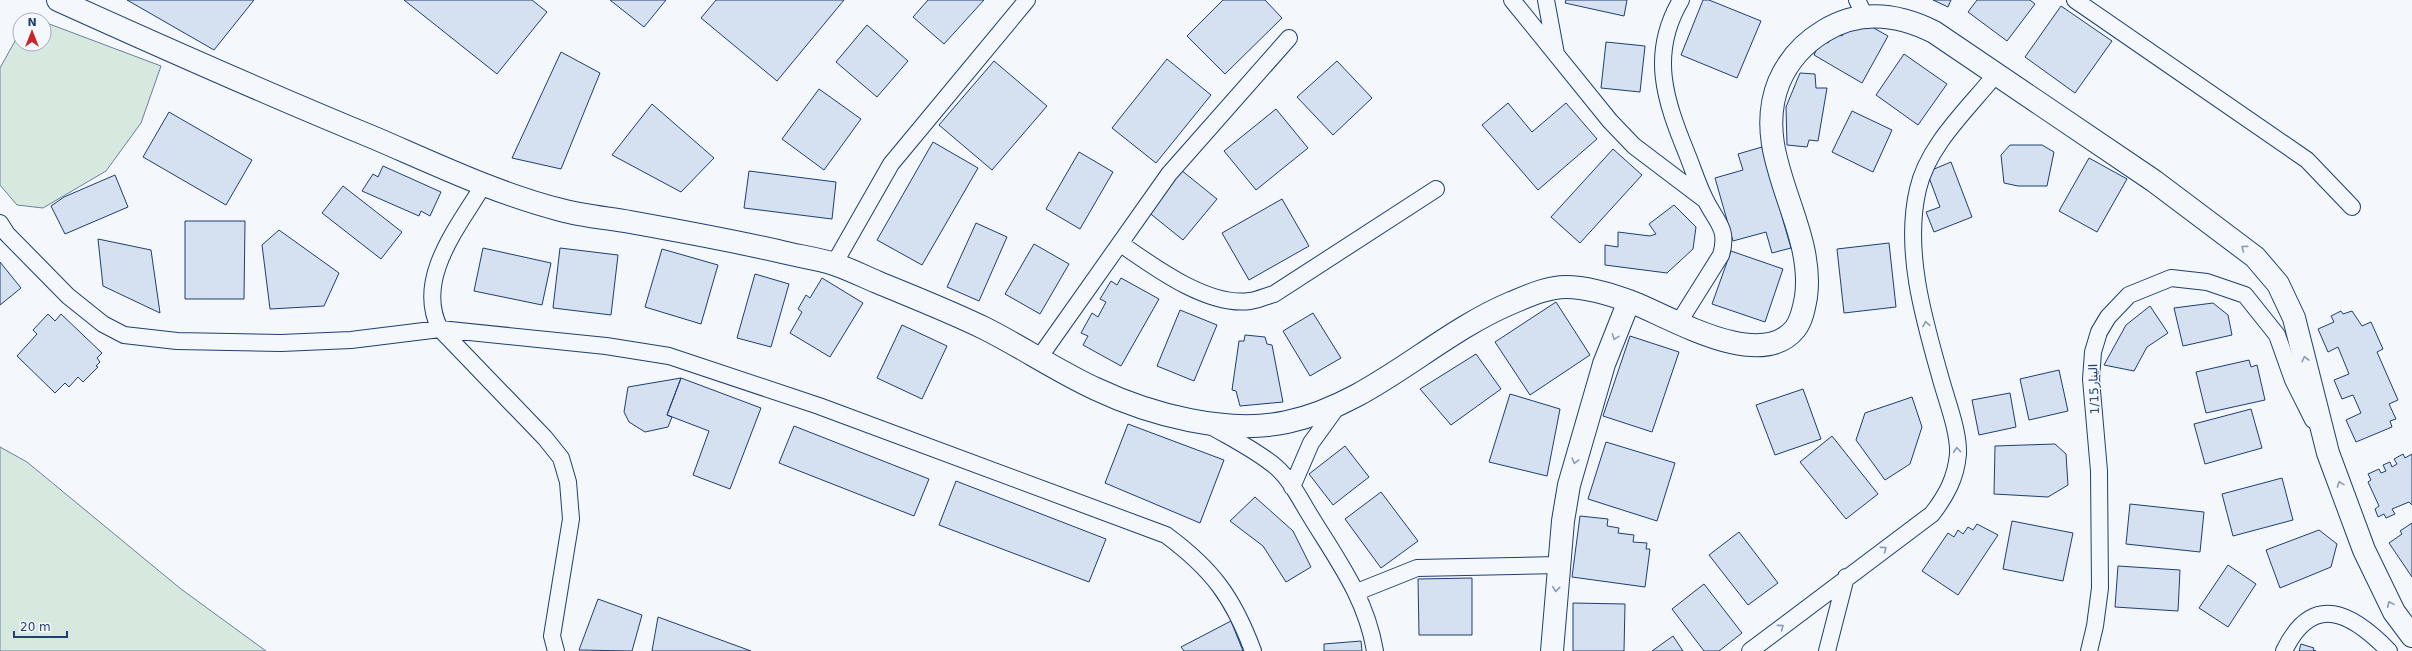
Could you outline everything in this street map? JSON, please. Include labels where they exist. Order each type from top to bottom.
[{"type":"main road","points":[[58,0],[234,79],[484,184],[562,211],[705,235],[834,264],[983,328],[1093,388],[1137,406],[1208,424],[1270,426],[1302,419],[1337,407],[1379,383],[1451,335],[1495,310],[1538,292],[1565,287],[1595,291],[1629,301],[1718,339],[1756,346],[1782,340],[1794,331],[1802,315],[1807,290],[1801,241],[1773,149],[1771,113],[1774,95],[1789,62],[1810,41],[1839,24],[1861,8],[1912,21],[1934,32],[2154,182],[2255,257],[2278,284],[2294,318],[2328,453],[2364,550],[2394,612],[2412,636]]},
{"type":"main road","points":[[1552,651],[1559,565],[1569,485],[1604,364],[1629,301]]},
{"type":"street","points":[[834,264],[891,164],[1028,0]]},
{"type":"street","points":[[1512,0],[1610,121],[1634,146],[1705,199]]},
{"type":"street","points":[[1546,0],[1556,55]]},
{"type":"street","points":[[1679,322],[1722,254],[1725,243],[1725,232],[1705,199],[1666,101],[1663,70],[1664,41],[1671,18],[1681,0]]},
{"type":"street","points":[[2075,0],[2307,160],[2352,207]]},
{"type":"street","points":[[1039,358],[1169,174],[1289,38]]},
{"type":"street","points":[[1750,651],[1846,577],[1932,514],[1952,484],[1958,453],[1953,422],[1927,331],[1916,268],[1913,225],[1918,188],[1929,160],[1996,74]]},
{"type":"street","points":[[484,184],[447,247],[435,273],[431,303],[433,317],[440,329],[545,438],[561,458],[568,482],[571,519],[552,636],[556,651]]},
{"type":"street","points":[[1121,244],[1151,265],[1211,296],[1232,301],[1251,301],[1274,294],[1436,189]]},
{"type":"street","points":[[0,223],[7,234],[68,296],[103,324],[124,335],[177,341],[281,342],[351,340],[440,329],[606,346],[669,356],[819,406],[1166,535],[1184,548],[1218,581],[1234,606],[1253,651]]},
{"type":"street","name":"الينار1/15","points":[[2089,651],[2095,626],[2100,588],[2099,471],[2091,380],[2093,352],[2099,332],[2108,317],[2129,295],[2171,278],[2207,282],[2245,295],[2277,335],[2294,380],[2328,453]]},
{"type":"street","points":[[1292,487],[1311,443],[1337,407]]},
{"type":"street","points":[[1208,424],[1277,468],[1292,487],[1347,572],[1357,592],[1372,637],[1375,651]]},
{"type":"street","points":[[1357,592],[1417,568],[1559,565]]},
{"type":"street","points":[[1827,651],[1846,577]]},
{"type":"street","points":[[2284,651],[2305,622],[2325,612],[2347,616],[2374,636],[2389,651]]},
{"type":"shaded area","points":[[52,25],[161,66],[141,123],[106,171],[43,208],[17,205],[0,185],[0,68],[12,46],[12,52],[52,52]]},
{"type":"shaded area","points":[[0,447],[27,462],[181,589],[266,651],[0,651]]},
{"type":"building","points":[[127,0],[254,0],[214,50]]},
{"type":"building","points":[[404,0],[532,0],[547,12],[497,74]]},
{"type":"building","points":[[610,0],[666,0],[644,27]]},
{"type":"building","points":[[716,0],[844,0],[777,81],[701,18]]},
{"type":"building","points":[[928,0],[984,0],[944,44],[913,17]]},
{"type":"building","points":[[1223,0],[1265,0],[1282,18],[1225,74],[1187,36]]},
{"type":"building","points":[[1566,0],[1627,0],[1624,16],[1565,3]]},
{"type":"building","points":[[1703,0],[1709,0],[1761,21],[1737,78],[1681,55]]},
{"type":"building","points":[[1933,0],[1951,0],[1948,7]]},
{"type":"building","points":[[1977,0],[2030,0],[2035,4],[2007,41],[1968,12]]},
{"type":"building","points":[[2061,6],[2112,41],[2075,93],[2025,57]]},
{"type":"building","points":[[867,25],[908,61],[877,97],[836,62]]},
{"type":"building","points":[[1859,27],[1872,27],[1888,36],[1862,83],[1814,55],[1821,40],[1828,43],[1835,33],[1842,36],[1845,31],[1851,31]]},
{"type":"building","points":[[1606,42],[1645,46],[1640,92],[1601,88]]},
{"type":"building","points":[[561,52],[600,73],[561,169],[512,158]]},
{"type":"building","points":[[1904,54],[1947,84],[1918,125],[1876,95]]},
{"type":"building","points":[[1167,59],[1211,95],[1156,163],[1112,128]]},
{"type":"building","points":[[994,61],[1047,106],[992,170],[939,125]]},
{"type":"building","points":[[1337,61],[1372,98],[1333,135],[1297,97]]},
{"type":"building","points":[[1800,73],[1815,74],[1816,88],[1827,88],[1818,141],[1809,140],[1807,147],[1787,145],[1786,107]]},
{"type":"building","points":[[819,89],[861,119],[824,170],[782,139]]},
{"type":"building","points":[[1508,103],[1532,132],[1566,103],[1597,139],[1538,190],[1482,125]]},
{"type":"building","points":[[652,104],[714,158],[681,192],[612,155]]},
{"type":"building","points":[[1276,109],[1308,148],[1256,190],[1224,151]]},
{"type":"building","points":[[1852,111],[1892,130],[1873,172],[1832,152]]},
{"type":"building","points":[[169,112],[252,160],[226,205],[143,157]]},
{"type":"building","points":[[933,142],[978,168],[922,265],[877,240]]},
{"type":"building","points":[[2010,145],[2042,145],[2054,152],[2047,186],[2018,186],[2004,183],[2001,155]]},
{"type":"building","points":[[1762,147],[1791,248],[1772,253],[1766,232],[1733,241],[1715,178],[1743,170],[1738,154]]},
{"type":"building","points":[[1613,149],[1642,175],[1580,243],[1551,217]]},
{"type":"building","points":[[1079,152],[1113,172],[1080,229],[1046,209]]},
{"type":"building","points":[[2089,158],[2127,179],[2097,232],[2059,211]]},
{"type":"building","points":[[1951,162],[1972,217],[1934,232],[1926,212],[1940,207],[1927,172]]},
{"type":"building","points":[[383,166],[441,192],[430,216],[421,211],[419,216],[362,191],[373,174],[378,177]]},
{"type":"building","points":[[1181,170],[1217,199],[1183,240],[1147,211]]},
{"type":"building","points":[[749,171],[836,182],[832,219],[744,208]]},
{"type":"building","points":[[115,175],[128,207],[65,234],[51,206],[64,197]]},
{"type":"building","points":[[343,186],[402,232],[381,259],[322,213]]},
{"type":"building","points":[[1282,199],[1309,246],[1249,280],[1222,233]]},
{"type":"building","points":[[1674,205],[1696,227],[1693,249],[1667,273],[1605,265],[1605,245],[1618,247],[1618,232],[1650,236],[1656,234],[1649,224]]},
{"type":"building","points":[[185,221],[245,221],[244,299],[185,299]]},
{"type":"building","points":[[976,223],[1007,237],[979,301],[947,287]]},
{"type":"building","points":[[279,230],[339,273],[324,306],[270,309],[262,245]]},
{"type":"building","points":[[98,239],[151,250],[160,313],[103,286]]},
{"type":"building","points":[[1889,243],[1896,307],[1844,313],[1837,249]]},
{"type":"building","points":[[1034,244],[1069,264],[1040,314],[1005,294]]},
{"type":"building","points":[[483,248],[551,263],[542,305],[474,291]]},
{"type":"building","points":[[560,248],[618,255],[611,315],[553,308]]},
{"type":"building","points":[[662,249],[718,265],[701,324],[645,307]]},
{"type":"building","points":[[1731,251],[1783,269],[1765,322],[1712,304]]},
{"type":"building","points":[[0,262],[21,288],[0,305]]},
{"type":"building","points":[[755,274],[789,284],[771,347],[737,338]]},
{"type":"building","points":[[822,278],[863,303],[830,357],[790,333],[802,312],[798,309],[806,295],[810,298]]},
{"type":"building","points":[[1121,278],[1159,299],[1121,366],[1083,345],[1088,336],[1081,333],[1092,313],[1098,317],[1106,302],[1100,299],[1111,281],[1117,285]]},
{"type":"building","points":[[1556,302],[1590,355],[1530,395],[1495,342]]},
{"type":"building","points":[[2213,303],[2228,315],[2232,335],[2183,346],[2174,308]]},
{"type":"building","points":[[2150,306],[2168,333],[2147,347],[2134,371],[2104,365],[2126,325]]},
{"type":"building","points":[[1180,310],[1217,325],[1194,381],[1157,366]]},
{"type":"building","points":[[2341,311],[2343,314],[2352,311],[2362,326],[2371,322],[2383,349],[2377,352],[2398,400],[2389,404],[2396,419],[2390,421],[2392,427],[2356,442],[2346,420],[2361,413],[2353,395],[2342,399],[2334,380],[2349,374],[2338,347],[2328,352],[2318,329],[2334,322],[2331,316]]},
{"type":"building","points":[[1313,313],[1341,358],[1310,376],[1283,331]]},
{"type":"building","points":[[48,314],[55,321],[61,314],[102,353],[97,358],[100,362],[96,366],[98,367],[83,382],[78,377],[69,387],[65,383],[55,393],[17,356],[37,334],[33,330]]},
{"type":"building","points":[[902,325],[947,346],[922,399],[877,378]]},
{"type":"building","points":[[1245,335],[1265,337],[1267,344],[1272,345],[1283,402],[1240,406],[1236,391],[1232,390],[1239,341],[1244,341]]},
{"type":"building","points":[[1630,336],[1679,352],[1652,432],[1603,416]]},
{"type":"building","points":[[1476,354],[1501,389],[1451,425],[1420,389]]},
{"type":"building","points":[[2249,360],[2251,367],[2257,365],[2265,400],[2206,413],[2196,372]]},
{"type":"building","points":[[2059,370],[2068,411],[2029,420],[2020,379]]},
{"type":"building","points":[[681,378],[761,408],[730,489],[693,475],[709,431],[667,415]]},
{"type":"building","points":[[681,378],[667,415],[672,417],[668,427],[645,432],[629,422],[624,412],[628,387]]},
{"type":"building","points":[[1803,389],[1821,439],[1775,455],[1756,405]]},
{"type":"building","points":[[2010,393],[2016,427],[1979,435],[1972,400]]},
{"type":"building","points":[[1510,394],[1560,409],[1547,476],[1489,462]]},
{"type":"building","points":[[1912,397],[1922,427],[1910,464],[1885,480],[1856,440],[1865,413]]},
{"type":"building","points":[[2251,409],[2262,448],[2205,464],[2194,424]]},
{"type":"building","points":[[1128,424],[1224,460],[1200,523],[1105,483]]},
{"type":"building","points":[[794,426],[929,479],[914,516],[779,463]]},
{"type":"building","points":[[1832,436],[1878,494],[1846,519],[1800,462]]},
{"type":"building","points":[[1606,442],[1675,463],[1657,521],[1588,499]]},
{"type":"building","points":[[2055,444],[2066,454],[2068,485],[2048,497],[1994,494],[1995,446]]},
{"type":"building","points":[[1345,446],[1369,477],[1333,505],[1309,474]]},
{"type":"building","points":[[2403,454],[2405,458],[2412,454],[2412,505],[2409,502],[2392,509],[2395,514],[2386,518],[2384,514],[2378,517],[2375,509],[2379,506],[2368,482],[2371,480],[2368,474],[2379,469],[2381,473],[2386,471],[2383,465],[2390,462],[2392,467],[2397,464],[2394,459]]},
{"type":"building","points":[[2282,478],[2293,520],[2233,536],[2222,494]]},
{"type":"building","points":[[956,481],[1106,539],[1089,582],[939,525]]},
{"type":"building","points":[[1381,492],[1418,541],[1381,568],[1345,519]]},
{"type":"building","points":[[1255,497],[1293,531],[1311,567],[1286,582],[1263,546],[1230,521]]},
{"type":"building","points":[[2130,504],[2204,512],[2200,552],[2126,544]]},
{"type":"building","points":[[1580,516],[1608,519],[1607,526],[1619,528],[1618,533],[1634,535],[1633,542],[1647,543],[1646,549],[1650,549],[1645,587],[1572,577]]},
{"type":"building","points":[[2012,521],[2073,533],[2063,581],[2003,569]]},
{"type":"building","points":[[2412,523],[2412,577],[2389,543],[2402,534],[2400,531]]},
{"type":"building","points":[[1977,524],[1998,535],[1958,595],[1922,571],[1948,533],[1954,537],[1958,530],[1963,534],[1968,527],[1973,530]]},
{"type":"building","points":[[2319,530],[2337,544],[2331,567],[2280,588],[2266,550]]},
{"type":"building","points":[[1739,532],[1778,583],[1748,605],[1709,555]]},
{"type":"building","points":[[2228,565],[2256,584],[2228,627],[2199,608]]},
{"type":"building","points":[[2118,566],[2180,570],[2178,611],[2115,607]]},
{"type":"building","points":[[1472,578],[1472,635],[1419,635],[1418,579]]},
{"type":"building","points":[[1704,584],[1742,633],[1719,651],[1704,651],[1672,609]]},
{"type":"building","points":[[598,599],[642,615],[632,651],[579,650]]},
{"type":"building","points":[[1573,603],[1625,604],[1624,651],[1573,651]]},
{"type":"building","points":[[658,617],[751,651],[652,651]]},
{"type":"building","points":[[1231,621],[1243,651],[1184,651],[1181,647]]},
{"type":"building","points":[[1673,636],[1683,651],[1652,651]]},
{"type":"building","points":[[1361,641],[1362,651],[1324,651],[1324,644]]},
{"type":"building","points":[[2301,644],[2314,648],[2313,650],[2316,651],[2299,651]]}]
